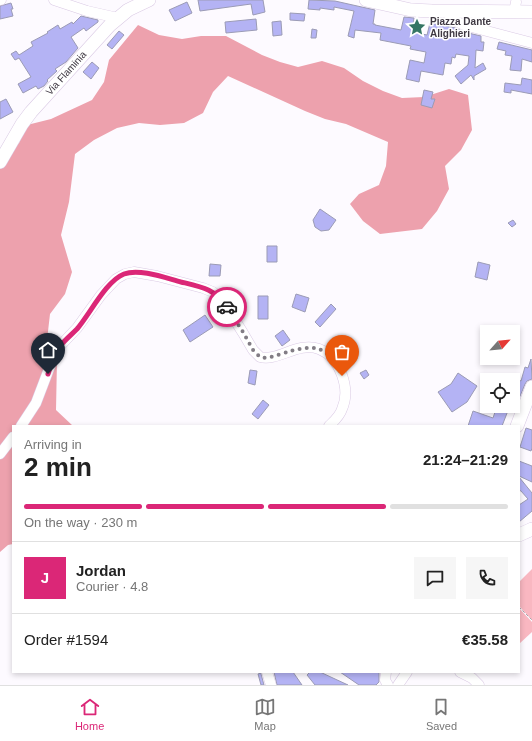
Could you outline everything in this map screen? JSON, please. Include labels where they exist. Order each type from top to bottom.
[{"type":"main road","name":"Via Flaminia","points":[[0,162],[22,124],[31,112],[118,18],[134,7],[149,0]]},
{"type":"main road","points":[[366,0],[411,10],[449,11],[515,7],[532,12]]},
{"type":"main road","points":[[518,425],[528,410],[532,387]]},
{"type":"main road","points":[[520,535],[532,529]]},
{"type":"street","points":[[54,0],[87,11],[118,18]]},
{"type":"street","points":[[449,11],[448,15],[451,18],[464,25],[532,44]]},
{"type":"street","points":[[22,425],[36,403],[52,361],[60,346],[77,328],[101,295],[116,279],[125,274],[134,272],[158,276],[214,292],[223,301],[253,350],[260,357],[269,358],[307,347],[320,349],[326,353],[336,363],[340,370],[345,390],[343,409],[331,425]]},
{"type":"street","points":[[0,454],[12,438]]},
{"type":"street","points":[[267,673],[271,685]]},
{"type":"street","points":[[398,685],[406,673]]},
{"type":"street","points":[[462,673],[472,678],[479,685]]},
{"type":"path","points":[[520,608],[532,620]]},
{"type":"shaded area","points":[[138,25],[159,35],[182,39],[201,36],[226,36],[262,55],[298,67],[322,61],[344,68],[363,81],[402,98],[424,97],[449,89],[468,95],[472,130],[461,150],[445,166],[449,189],[437,211],[422,229],[380,234],[363,221],[350,204],[359,194],[379,185],[386,166],[388,142],[346,124],[325,119],[305,111],[228,76],[213,92],[203,113],[184,123],[160,125],[139,123],[117,128],[94,140],[75,154],[69,202],[61,235],[72,272],[65,294],[50,314],[47,340],[57,360],[56,410],[72,425],[12,425],[12,544],[8,545],[0,552],[0,159],[19,143],[27,125],[51,119],[92,100],[104,82],[109,60]]},
{"type":"shaded area","points":[[532,569],[532,620],[520,607],[520,581]]},
{"type":"shaded area","points":[[520,609],[532,622],[532,632],[520,643]]},
{"type":"building","points":[[198,0],[263,0],[265,12],[253,15],[251,4],[200,11]]},
{"type":"building","points":[[309,0],[335,1],[375,10],[373,24],[375,25],[401,30],[404,17],[414,18],[412,32],[427,35],[430,23],[456,28],[464,32],[481,36],[481,42],[484,42],[483,51],[476,50],[475,68],[483,63],[486,69],[474,76],[474,80],[471,75],[461,84],[455,76],[468,65],[469,56],[456,54],[455,58],[452,57],[451,64],[445,63],[443,75],[421,71],[419,82],[406,79],[410,60],[424,63],[426,52],[410,49],[411,46],[380,40],[381,33],[355,30],[354,38],[348,36],[354,11],[334,7],[334,10],[320,8],[320,10],[308,9]]},
{"type":"building","points":[[187,2],[192,13],[175,21],[169,10]]},
{"type":"building","points":[[11,3],[13,16],[0,19],[0,6]]},
{"type":"building","points":[[290,13],[305,14],[304,21],[290,20]]},
{"type":"building","points":[[81,16],[98,20],[98,22],[86,31],[84,28],[71,37],[78,48],[66,62],[55,69],[57,71],[47,80],[48,81],[44,86],[38,89],[36,86],[23,93],[18,84],[31,77],[19,58],[15,60],[11,54],[16,51],[19,55],[33,46],[31,42],[48,33],[47,32],[58,25],[60,29],[72,22],[73,24]]},
{"type":"building","points":[[256,19],[257,30],[226,33],[225,22]]},
{"type":"building","points":[[281,21],[282,35],[273,36],[272,22]]},
{"type":"building","points":[[312,29],[317,30],[316,38],[311,38]]},
{"type":"building","points":[[119,31],[124,35],[112,49],[107,45]]},
{"type":"building","points":[[499,42],[532,50],[532,62],[522,59],[521,71],[510,70],[512,56],[505,55],[506,51],[497,49]]},
{"type":"building","points":[[92,62],[99,68],[91,79],[83,72]]},
{"type":"building","points":[[522,78],[532,80],[532,94],[511,90],[511,93],[504,92],[505,83],[521,85]]},
{"type":"building","points":[[424,90],[433,92],[431,99],[435,99],[432,108],[421,105]]},
{"type":"building","points":[[6,99],[13,112],[0,119],[0,102]]},
{"type":"building","points":[[320,209],[336,220],[329,230],[321,231],[315,227],[313,220]]},
{"type":"building","points":[[513,220],[516,224],[512,227],[508,223]]},
{"type":"building","points":[[267,246],[277,246],[277,262],[267,262]]},
{"type":"building","points":[[478,262],[490,265],[487,280],[475,277]]},
{"type":"building","points":[[210,264],[221,265],[220,276],[209,276]]},
{"type":"building","points":[[296,294],[309,298],[305,312],[292,307]]},
{"type":"building","points":[[258,296],[268,296],[268,319],[258,319]]},
{"type":"building","points":[[331,304],[336,309],[320,327],[315,322]]},
{"type":"building","points":[[205,315],[213,327],[190,342],[183,330]]},
{"type":"building","points":[[283,330],[290,340],[282,346],[275,336]]},
{"type":"building","points":[[531,359],[532,379],[527,381],[520,396],[520,380],[525,367],[528,368]]},
{"type":"building","points":[[250,370],[257,371],[255,385],[248,383]]},
{"type":"building","points":[[366,370],[369,375],[364,379],[360,373]]},
{"type":"building","points":[[458,373],[477,386],[467,402],[452,412],[438,392],[451,384]]},
{"type":"building","points":[[263,400],[269,405],[258,419],[252,414]]},
{"type":"building","points":[[473,411],[493,418],[495,413],[507,413],[502,425],[468,425]]},
{"type":"building","points":[[526,428],[532,430],[531,451],[520,447]]},
{"type":"building","points":[[520,461],[532,466],[532,482],[520,476]]},
{"type":"building","points":[[520,478],[532,493],[532,511],[520,521],[520,504],[528,499],[521,491]]},
{"type":"building","points":[[261,673],[264,685],[261,685],[258,674]]},
{"type":"building","points":[[274,673],[294,673],[302,685],[277,685]]},
{"type":"building","points":[[309,673],[322,673],[348,685],[315,685],[307,675]]},
{"type":"building","points":[[341,673],[379,673],[379,682],[376,685],[359,685]]},
{"type":"way so far","points":[[227,307],[253,350],[260,357],[269,358],[304,347],[316,348],[320,349],[331,357],[336,363],[342,376]]},
{"type":"place","name":"Piazza Dante Alighieri","points":[[417,27]]},
{"type":"route","points":[[48,374],[52,361],[60,346],[77,328],[101,295],[116,279],[125,274],[134,272],[142,273],[203,288],[214,292],[227,307]]}]
